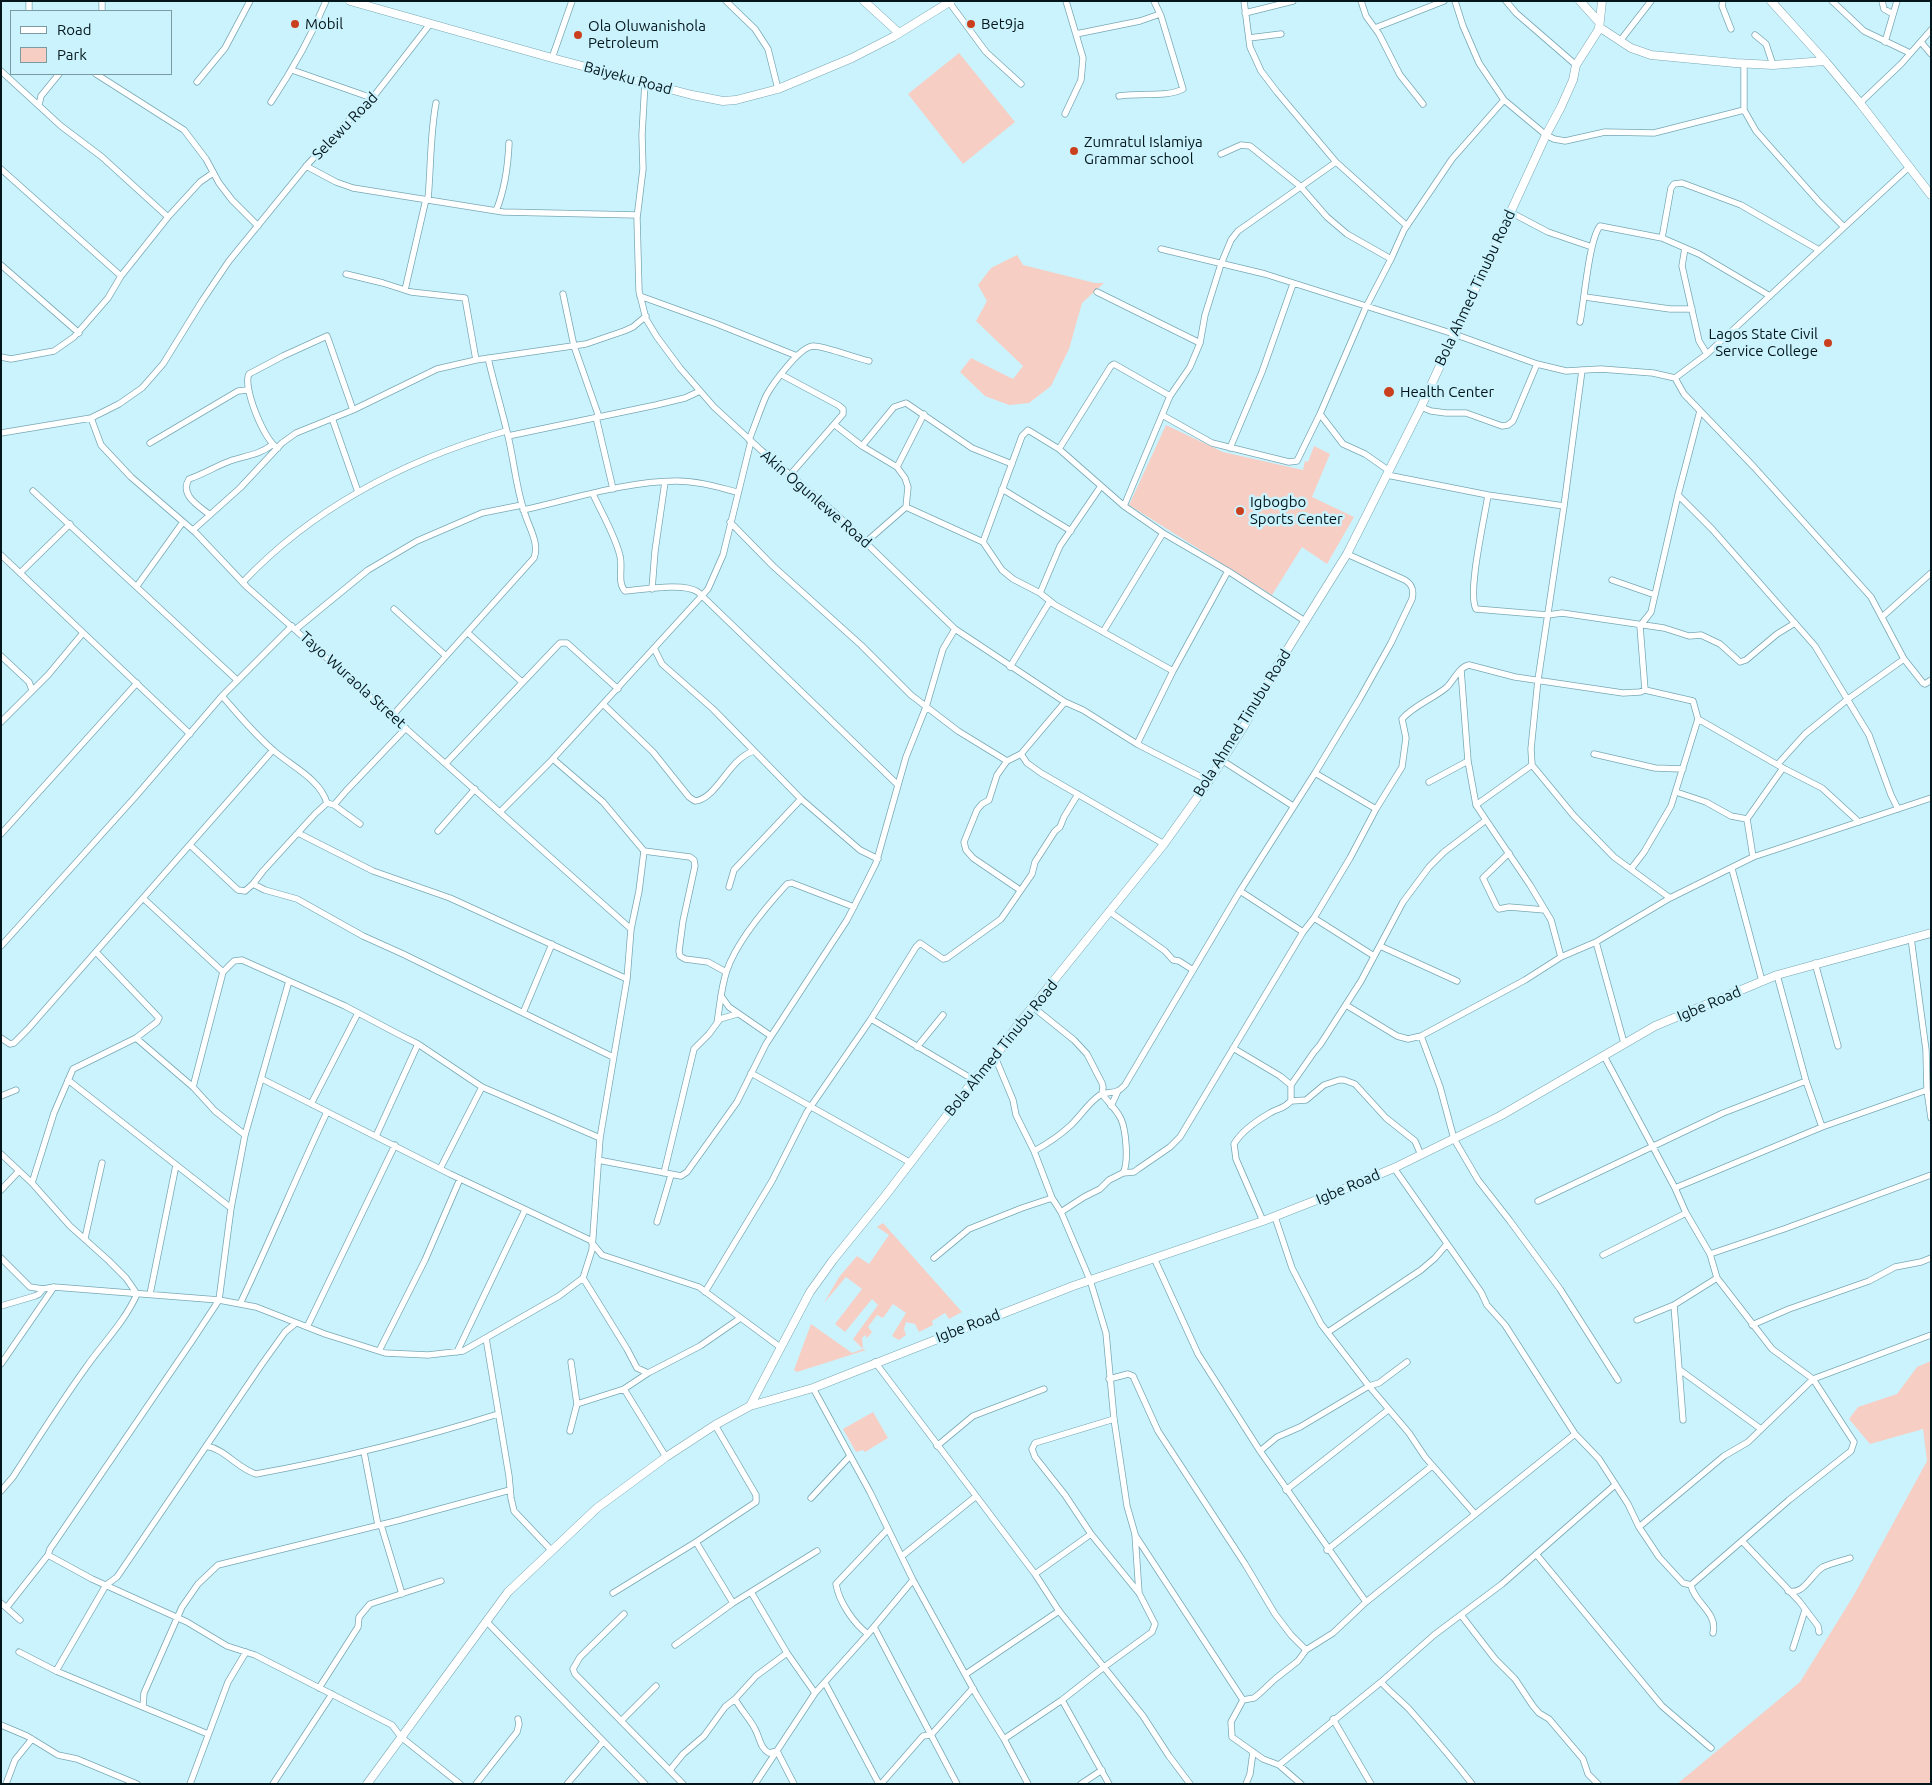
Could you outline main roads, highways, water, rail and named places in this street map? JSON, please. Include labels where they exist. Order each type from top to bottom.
[{"type":"main road","name":"Baiyeku Road","points":[[350,1],[368,4],[430,24],[552,58],[692,95],[723,100],[736,100],[778,89],[852,58],[899,33],[950,2]]},
{"type":"main road","points":[[864,1],[899,33]]},
{"type":"main road","points":[[1580,1],[1599,24],[1617,39],[1631,48],[1651,55],[1773,65],[1825,62]]},
{"type":"main road","points":[[1599,24],[1602,1]]},
{"type":"main road","points":[[1771,1],[1860,103],[1909,167],[1928,186],[1931,195]]},
{"type":"main road","name":"Bola Ahmed Tinubu Road","points":[[750,1406],[810,1292],[833,1260],[911,1163],[974,1080],[995,1057],[1017,1026],[1164,844],[1222,761],[1274,671],[1347,554],[1421,407],[1510,212],[1561,107],[1573,80],[1576,65],[1599,24]]},
{"type":"main road","name":"Igbe Road","points":[[367,1784],[508,1592],[597,1508],[666,1457],[715,1424],[750,1406],[813,1388],[1090,1280],[1274,1217],[1394,1168],[1500,1116],[1655,1026],[1762,981],[1815,963],[1931,933]]},
{"type":"place","name":"Mobil","points":[[295,24]]},
{"type":"place","name":"Bet9ja","points":[[971,24]]},
{"type":"place","name":"Ola Oluwanishola Petroleum","points":[[578,35]]},
{"type":"place","name":"Zumratul Islamiya Grammar school","points":[[1074,151]]},
{"type":"place","name":"Lagos State Civil Service College","points":[[1828,343]]},
{"type":"place","name":"Health Center","points":[[1389,392]]},
{"type":"place","name":"Igbogbo Sports Center","points":[[1240,511]]}]
